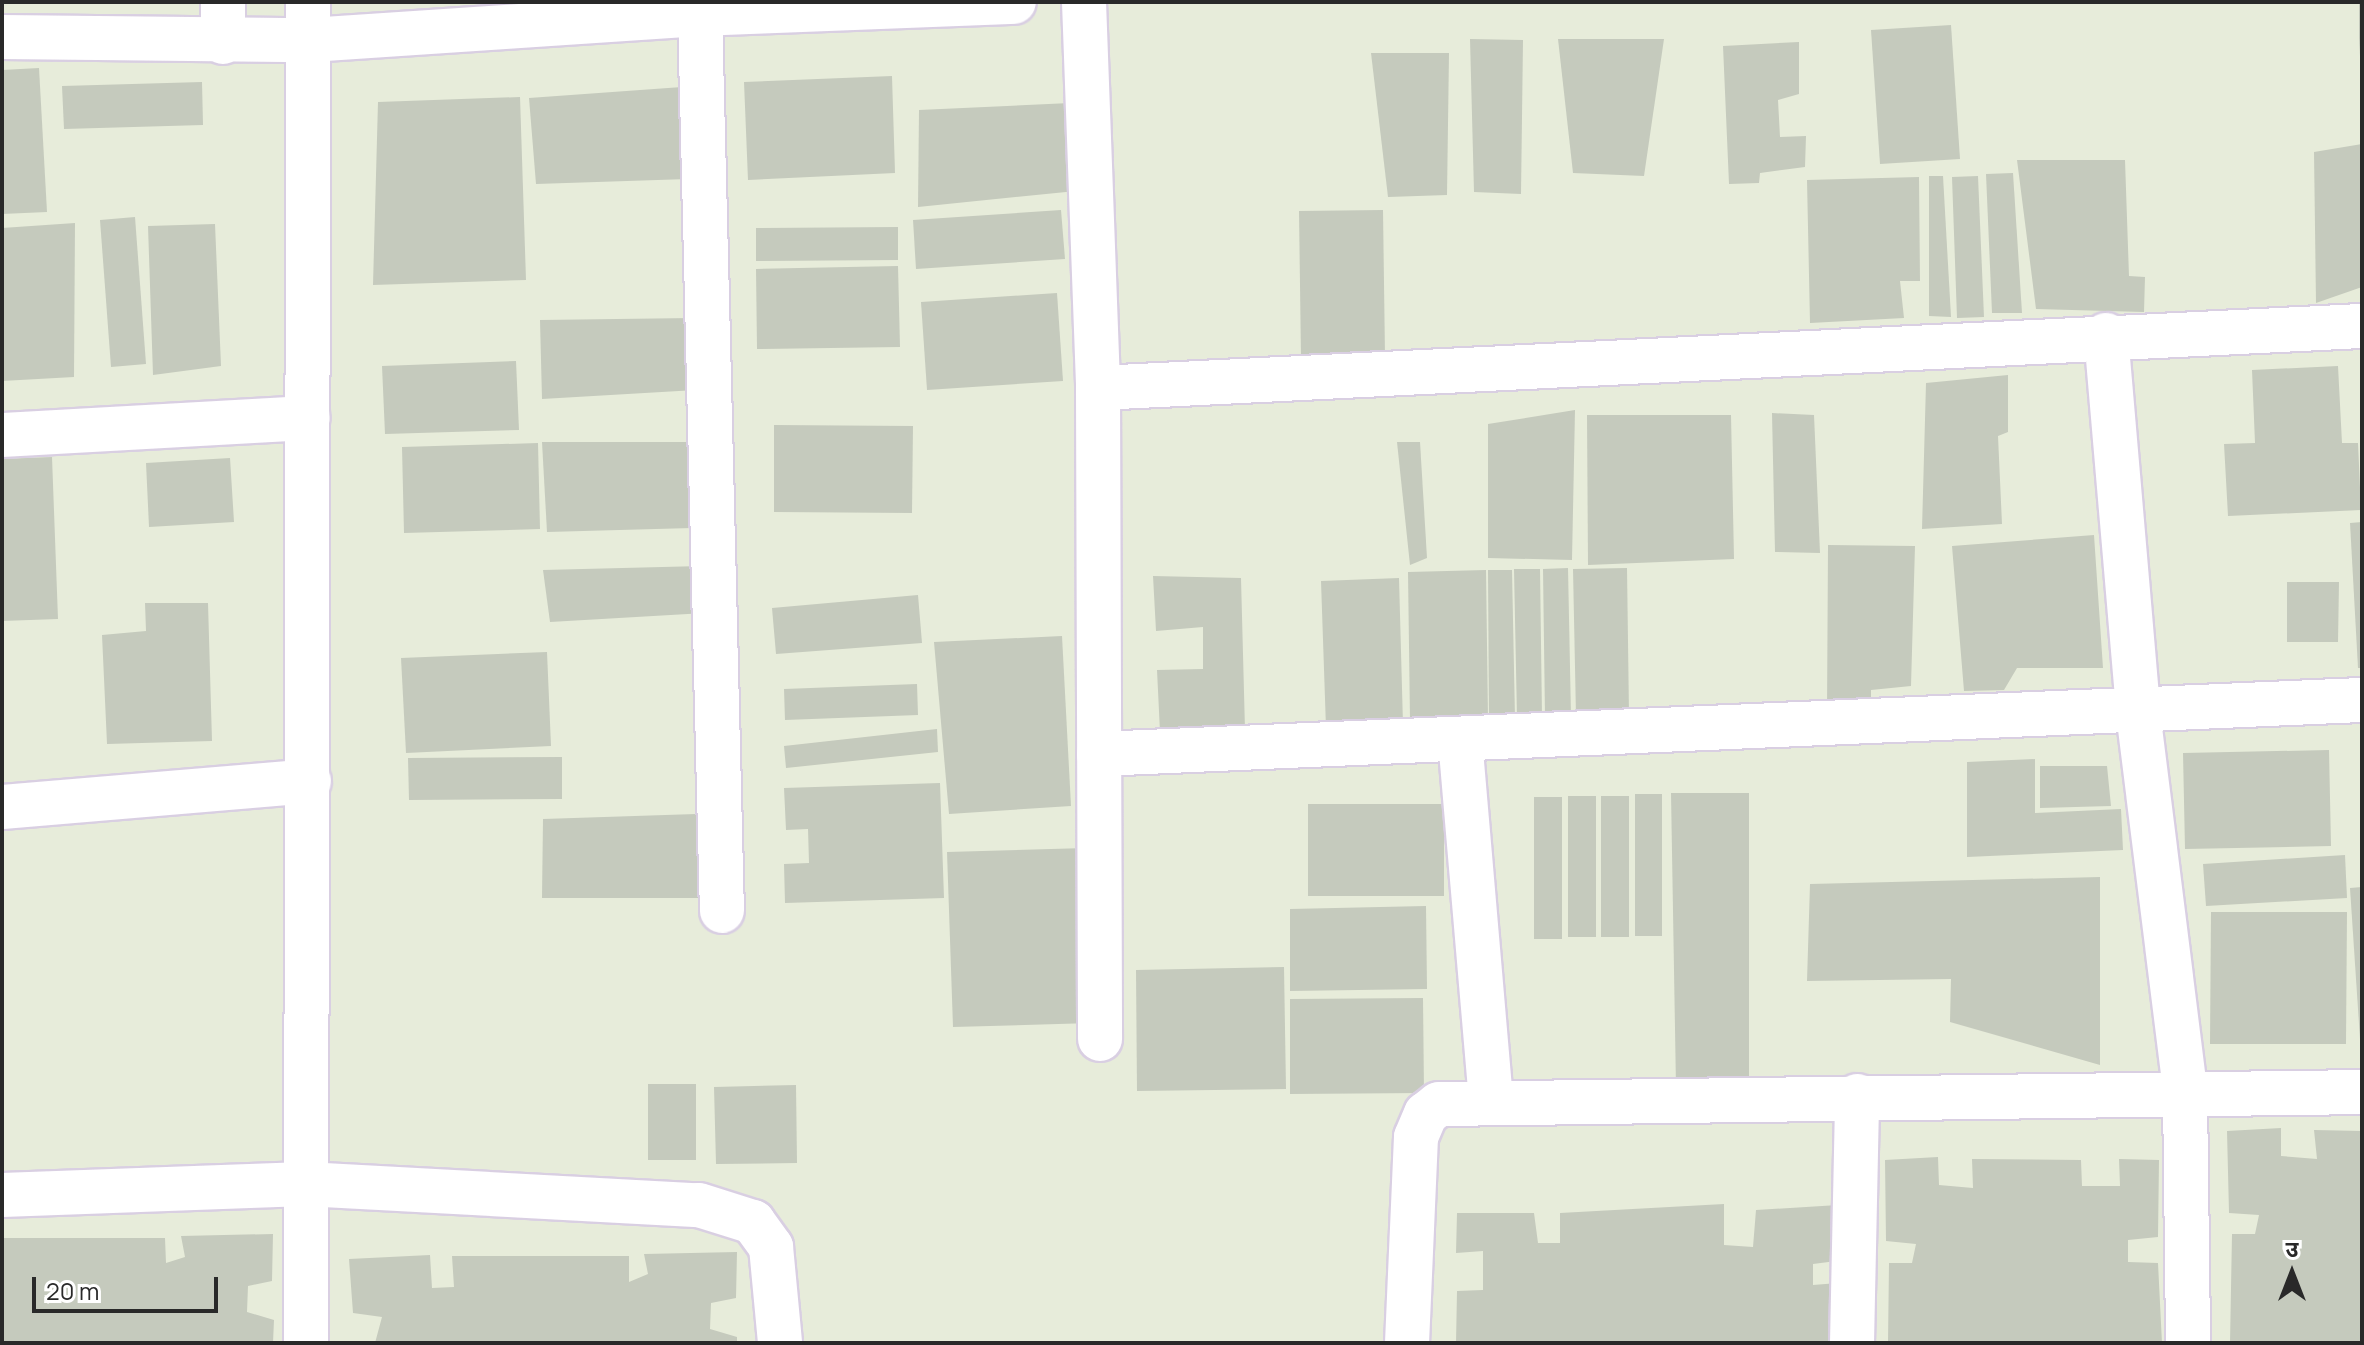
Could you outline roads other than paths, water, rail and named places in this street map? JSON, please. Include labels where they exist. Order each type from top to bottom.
[{"type":"street","points":[[2,37],[223,22],[700,14],[1014,2]]},
{"type":"street","points":[[1084,2],[1098,388],[1100,1039]]},
{"type":"street","points":[[700,14],[722,911]]},
{"type":"street","points":[[306,1343],[309,21]]},
{"type":"street","points":[[1098,388],[2106,335],[2362,326]]},
{"type":"street","points":[[2106,335],[2138,712],[2185,1092],[2188,1343]]},
{"type":"street","points":[[2,435],[308,418]]},
{"type":"street","points":[[1099,754],[2138,712],[2362,700]]},
{"type":"street","points":[[1460,739],[1491,1099]]},
{"type":"street","points":[[2,807],[309,781]]},
{"type":"street","points":[[1407,1343],[1416,1137],[1426,1114],[1439,1104],[1491,1099],[2362,1092]]},
{"type":"street","points":[[1852,1343],[1857,1096]]},
{"type":"street","points":[[2,1195],[305,1184],[699,1205],[753,1222],[771,1247],[780,1343]]}]
